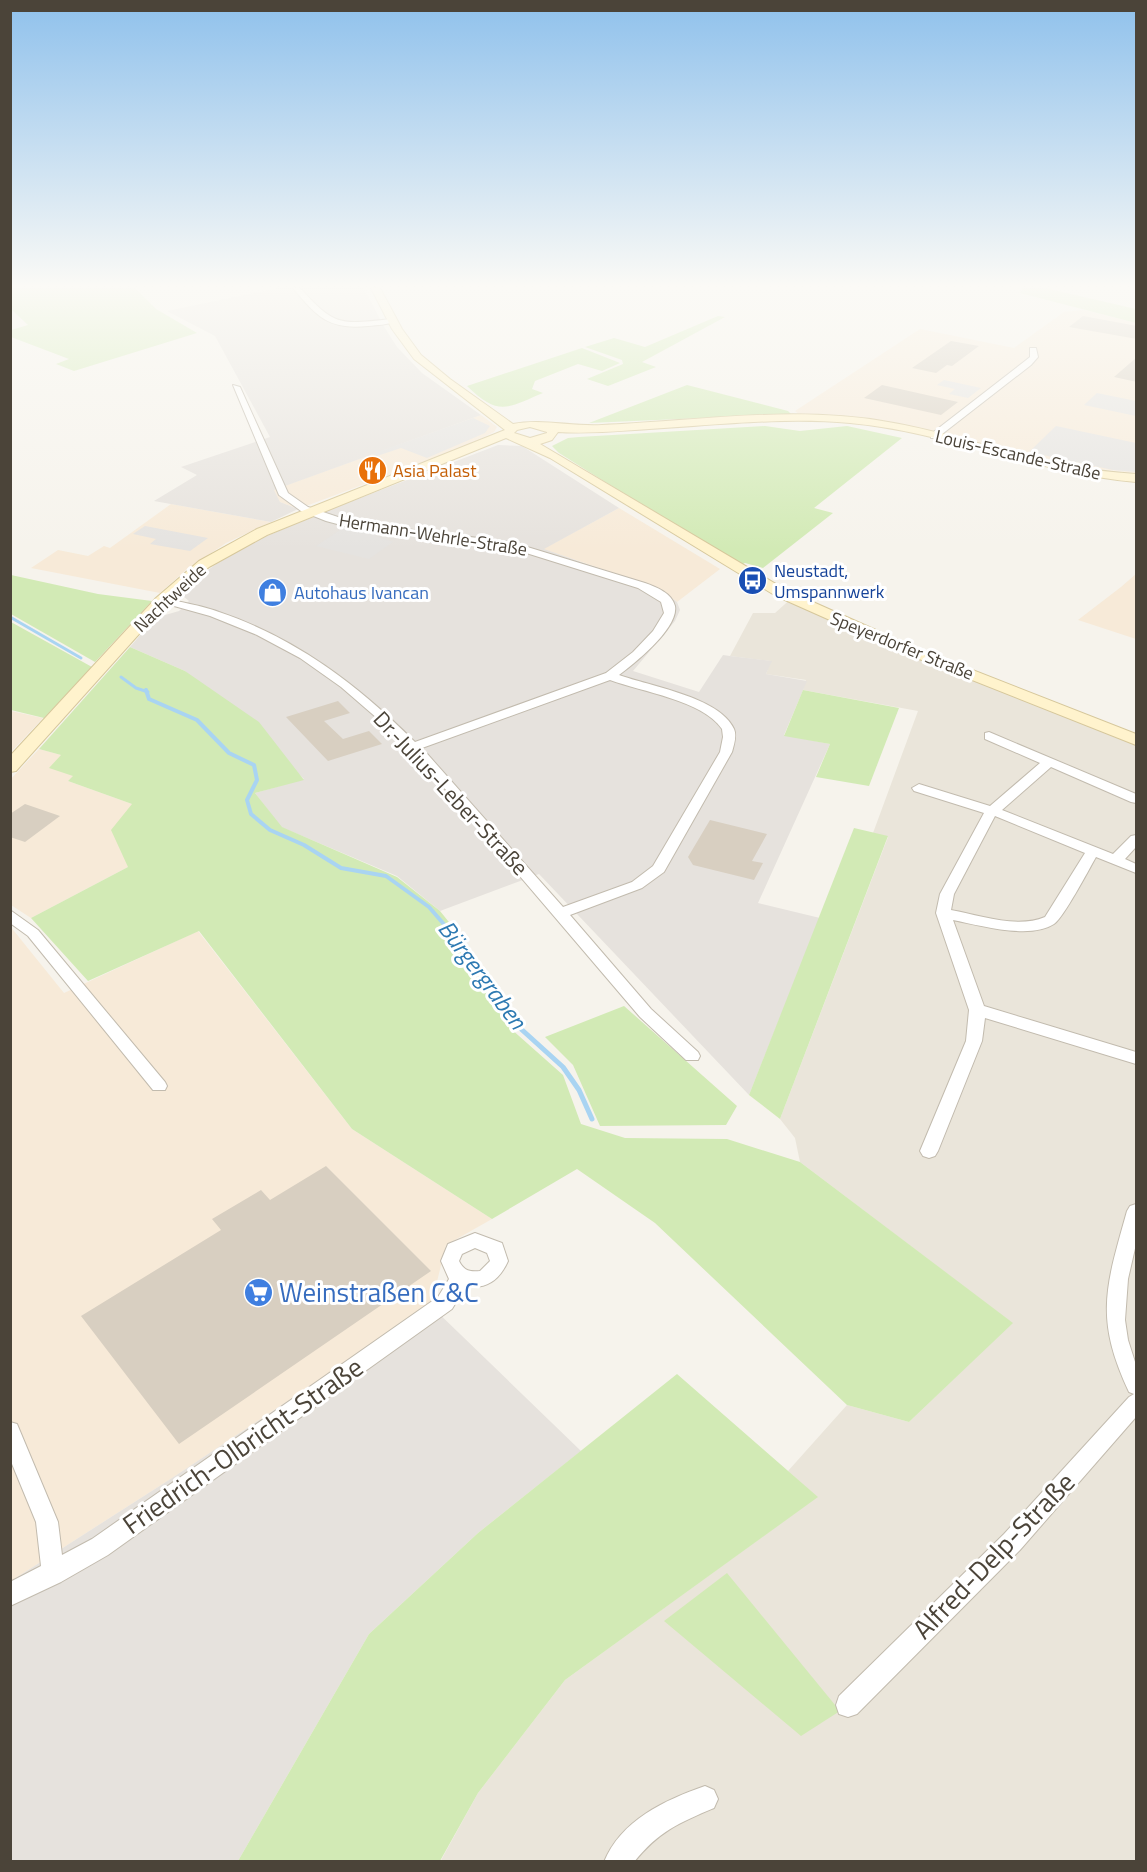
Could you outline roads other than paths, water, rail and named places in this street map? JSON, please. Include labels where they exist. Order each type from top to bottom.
[{"type":"street","name":"Speyerdorfer Straße","points":[[441,375],[491,412],[516,436],[554,455],[781,593],[909,650],[1137,740]]},
{"type":"street","points":[[934,436],[1012,375]]},
{"type":"street","points":[[236,387],[284,495],[294,503],[312,511]]},
{"type":"street","name":"Speyerdorfer Straße","points":[[491,412],[525,424]]},
{"type":"street","name":"Louis-Escande-Straße","points":[[549,434],[614,428],[824,419],[876,423],[1081,472],[1137,478]]},
{"type":"street","points":[[516,436],[525,424],[549,434]]},
{"type":"street","points":[[516,436],[549,434]]},
{"type":"street","points":[[549,434],[546,443],[554,455]]},
{"type":"street","name":"Nachtweide","points":[[10,767],[161,600],[189,575],[239,542],[312,511],[473,449],[516,436]]},
{"type":"street","name":"Hermann-Wehrle-Straße","points":[[312,511],[356,525],[476,539],[520,548],[656,593],[669,606],[670,613],[666,621],[636,656],[610,676],[413,747]]},
{"type":"street","name":"Dr.-Julius-Leber-Straße","points":[[161,600],[218,613],[279,640],[353,690],[413,747],[560,913],[653,1024],[692,1056]]},
{"type":"street","points":[[560,913],[637,885],[659,869],[726,752],[729,741],[729,730],[725,723],[711,712],[610,676]]},
{"type":"street","points":[[989,736],[1137,799]]},
{"type":"street","points":[[929,1151],[974,1041],[977,1024],[977,1010],[943,913],[947,894],[974,838],[992,811],[1049,762]]},
{"type":"street","points":[[919,788],[992,811],[1137,869]]},
{"type":"street","points":[[1116,860],[1137,839]]},
{"type":"street","points":[[943,913],[1021,926],[1044,925],[1050,920],[1093,851]]},
{"type":"street","points":[[10,915],[33,933],[159,1086]]},
{"type":"street","points":[[977,1010],[1137,1058]]},
{"type":"street","points":[[1137,1211],[1119,1276],[1114,1310],[1123,1357],[1137,1386]]},
{"type":"street","name":"Friedrich-Olbricht-Straße","points":[[10,1595],[100,1547],[444,1303],[461,1277]]},
{"type":"street","name":"Alfred-Delp-Straße","points":[[848,1705],[1012,1542],[1137,1403]]},
{"type":"street","points":[[10,1431],[47,1522],[53,1574]]},
{"type":"street","points":[[617,1862],[654,1821],[672,1809],[705,1799]]},
{"type":"waterway","name":"Bürgergraben","points":[[10,617],[81,658]]},
{"type":"waterway","name":"Bürgergraben","points":[[121,677],[136,688],[146,692]]},
{"type":"waterway","name":"Bürgergraben","points":[[146,692],[149,699],[197,720],[229,753],[254,765],[257,780],[247,800],[251,814],[270,830],[304,845],[341,868],[386,876],[429,907],[468,952],[493,988]]},
{"type":"waterway","name":"Bürgergraben","points":[[492,986],[510,1019],[563,1067],[579,1090],[592,1119]]},
{"type":"place","name":"Asia Palast","points":[[372,471]]},
{"type":"place","name":"Neustadt, Umspannwerk","points":[[753,581]]},
{"type":"place","name":"Autohaus Ivancan","points":[[273,593]]},
{"type":"place","name":"Weinstraßen C&C","points":[[258,1293]]}]
